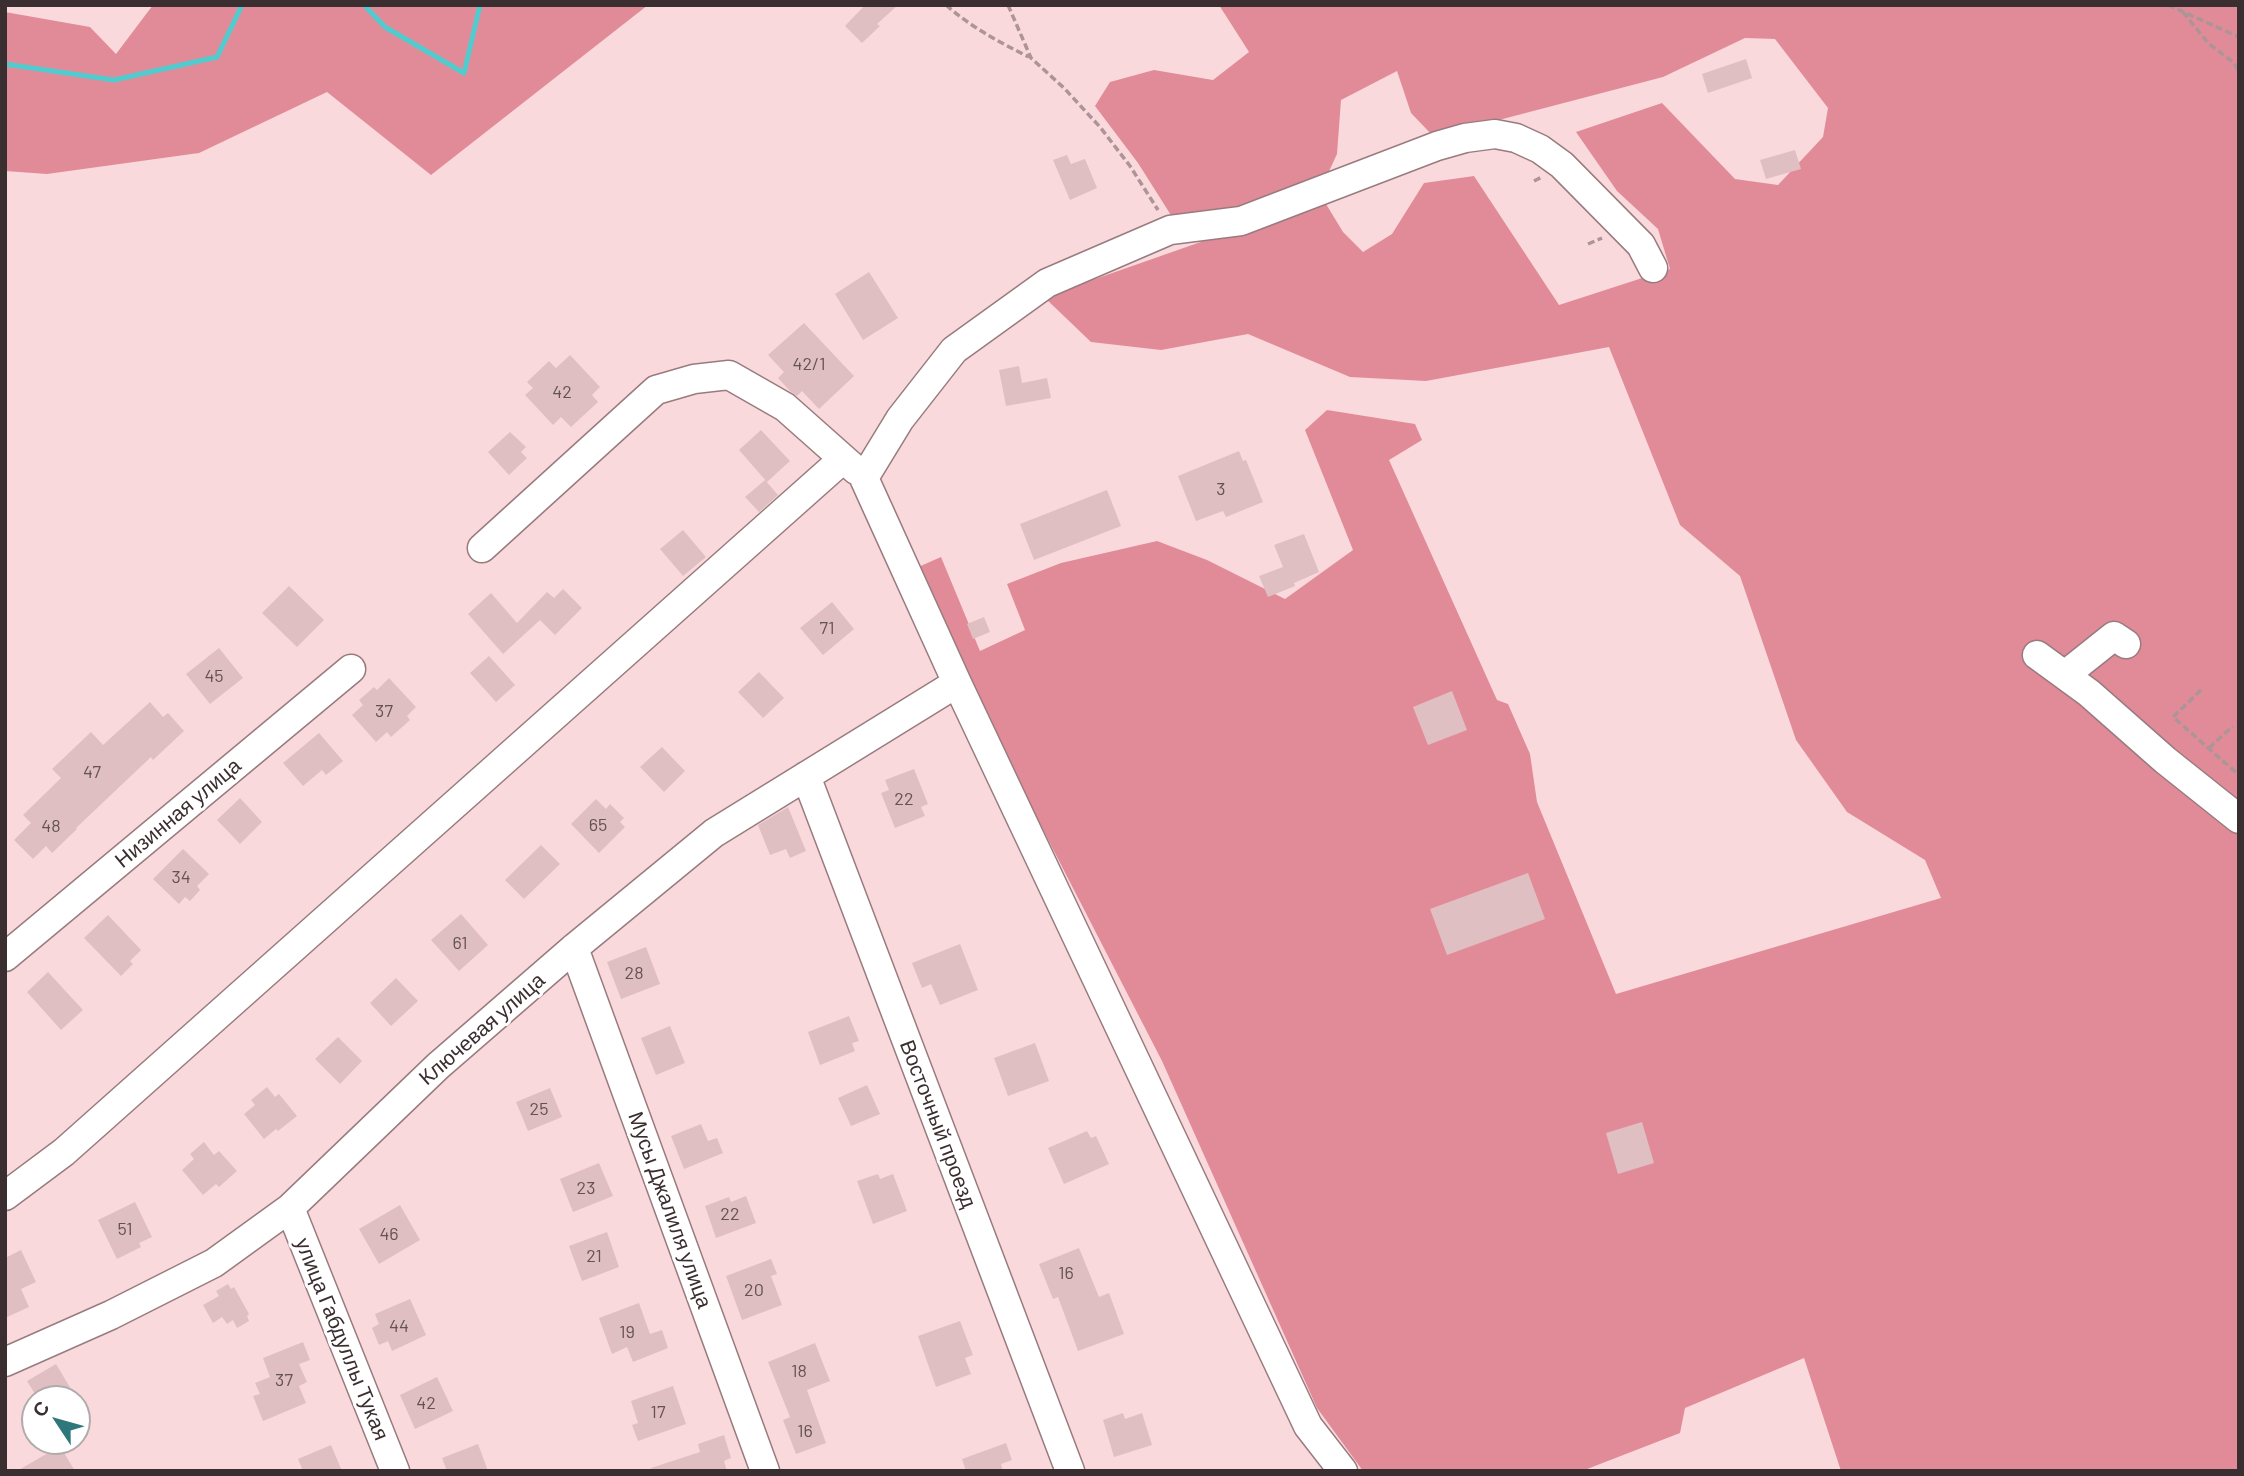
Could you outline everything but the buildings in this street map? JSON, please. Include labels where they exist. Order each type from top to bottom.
[{"type":"street","points":[[864,478],[900,419],[954,350],[1047,284],[1170,230],[1241,221],[1437,146],[1465,138],[1495,134],[1516,138],[1541,149],[1562,165],[1641,245],[1653,268]]},
{"type":"street","points":[[482,548],[656,390],[694,379],[729,375],[785,407],[864,478],[957,683],[1308,1426],[1343,1471]]},
{"type":"street","points":[[5,1196],[64,1152],[843,459]]},
{"type":"street","points":[[2065,675],[2114,636],[2126,644]]},
{"type":"street","points":[[2037,655],[2089,694],[2165,760],[2239,818]]},
{"type":"street","name":"Низинная улица","points":[[5,957],[351,669]]},
{"type":"street","name":"Ключевая улица","points":[[5,1362],[111,1315],[214,1264],[289,1208],[438,1066],[574,948],[714,833],[957,683]]},
{"type":"street","name":"Восточный проезд","points":[[806,776],[1070,1471]]},
{"type":"street","name":"Мусы Джалиля улица","points":[[574,948],[765,1471]]},
{"type":"street","name":"улица Габдуллы Тукая","points":[[289,1208],[395,1471]]},
{"type":"path","points":[[946,5],[972,26],[1031,58],[1065,88],[1130,166],[1170,230]]},
{"type":"path","points":[[1008,5],[1031,58]]},
{"type":"path","points":[[2168,5],[2239,37]]},
{"type":"path","points":[[2183,12],[2208,43],[2233,62],[2239,71]]},
{"type":"path","points":[[2201,690],[2173,717],[2239,775]]},
{"type":"path","points":[[2209,748],[2233,726]]},
{"type":"shaded area","points":[[153,5],[648,5],[431,175],[327,92],[199,153],[47,174],[5,171],[5,12],[90,27],[116,54]]},
{"type":"shaded area","points":[[1219,5],[2239,5],[2239,1471],[1841,1471],[1804,1358],[1685,1408],[1680,1433],[1582,1471],[1363,1471],[1317,1408],[1162,1061],[968,684],[916,568],[941,557],[980,651],[1025,630],[1007,584],[1061,563],[1157,541],[1207,560],[1285,599],[1353,550],[1305,430],[1327,410],[1415,424],[1422,440],[1389,460],[1497,700],[1508,704],[1530,754],[1537,802],[1616,994],[1941,898],[1925,860],[1847,812],[1796,740],[1740,576],[1680,525],[1609,347],[1426,381],[1350,377],[1248,334],[1161,350],[1091,342],[1044,297],[1323,199],[1343,232],[1363,252],[1392,234],[1424,183],[1474,176],[1559,305],[1670,269],[1658,229],[1617,191],[1576,132],[1662,103],[1735,179],[1778,185],[1823,137],[1828,108],[1775,39],[1745,38],[1663,77],[1434,137],[1411,113],[1397,71],[1341,100],[1337,154],[1325,180],[1251,208],[1174,220],[1138,163],[1095,106],[1110,82],[1154,70],[1213,80],[1249,52]]},
{"type":"waterway","points":[[5,64],[114,80],[217,57],[242,5]]},
{"type":"waterway","points":[[364,5],[385,27],[464,73],[480,5]]}]
